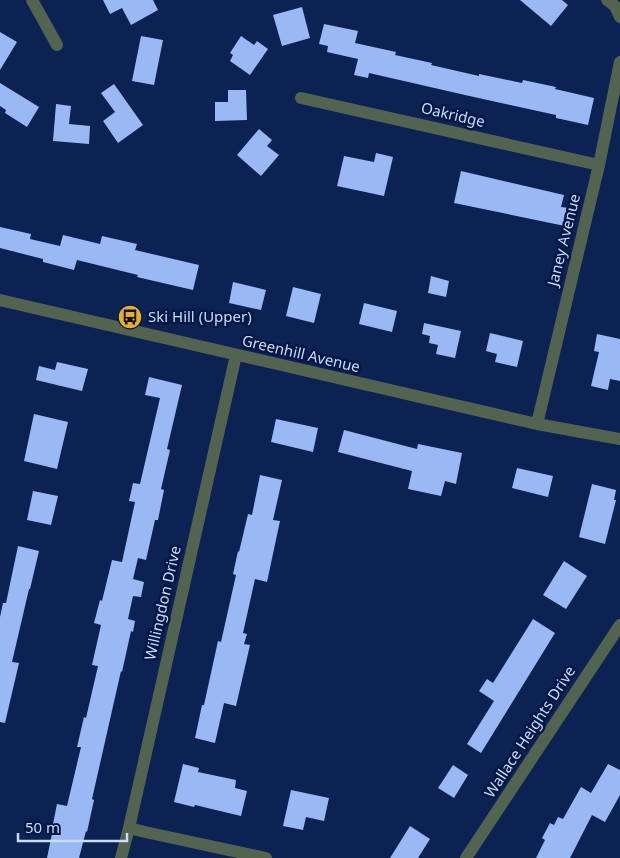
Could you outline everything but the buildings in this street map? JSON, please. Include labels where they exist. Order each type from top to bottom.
[{"type":"street","points":[[32,0],[57,45]]},
{"type":"street","points":[[607,0],[615,6],[620,17]]},
{"type":"street","name":"Janey Avenue","points":[[537,424],[599,165],[620,62]]},
{"type":"street","name":"Oakridge","points":[[300,98],[599,165]]},
{"type":"street","name":"Greenhill Avenue","points":[[0,300],[537,424]]},
{"type":"street","name":"Willingdon Drive","points":[[121,858],[236,355]]},
{"type":"street","points":[[537,424],[620,439]]},
{"type":"street","name":"Wallace Heights Drive","points":[[466,858],[620,625]]},
{"type":"street","points":[[129,828],[266,858]]},
{"type":"place","name":"Ski Hill (Upper)","points":[[130,317]]}]
